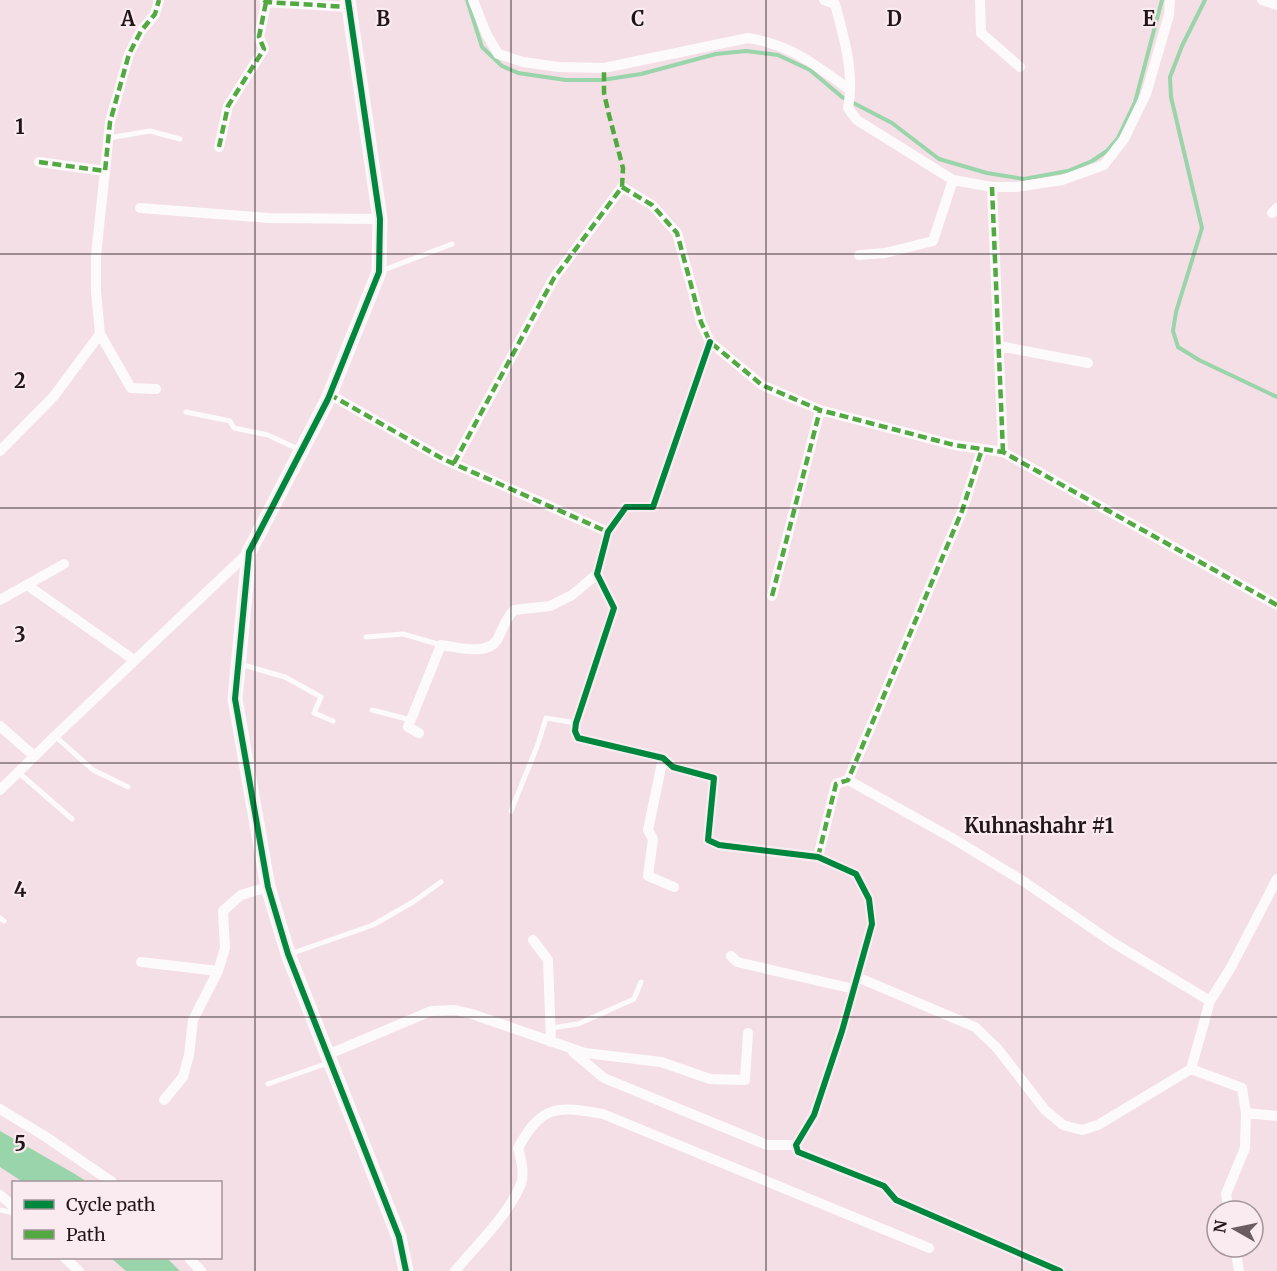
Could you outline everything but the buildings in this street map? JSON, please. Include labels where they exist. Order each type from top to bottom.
[{"type":"street","points":[[156,389],[131,388],[100,334],[96,291],[96,255],[110,122],[129,54],[141,31],[155,14],[159,0]]},
{"type":"street","points":[[473,0],[486,33],[498,54],[523,62],[559,67],[604,68],[748,38],[771,42],[803,57],[850,93]]},
{"type":"street","points":[[824,0],[835,4],[848,55],[850,93],[848,108],[857,120],[953,180],[992,187],[1016,187],[1062,180],[1104,165],[1124,138],[1146,94],[1169,15],[1170,0]]},
{"type":"street","points":[[980,0],[981,33],[1020,67]]},
{"type":"street","points":[[1262,0],[1277,5]]},
{"type":"street","points":[[0,790],[249,552],[329,394],[380,272],[380,219],[348,3],[265,1],[259,37],[264,49],[228,106],[219,147]]},
{"type":"street","points":[[39,162],[105,171]]},
{"type":"street","points":[[859,255],[885,253],[933,241],[953,180]]},
{"type":"street","points":[[454,463],[554,278],[622,187],[652,205],[677,233],[701,322],[710,342],[762,385],[820,410],[954,445],[1003,452],[1277,605]]},
{"type":"street","points":[[992,187],[1003,452]]},
{"type":"street","points":[[140,208],[269,218],[380,219]]},
{"type":"street","points":[[0,451],[54,396],[100,334]]},
{"type":"street","points":[[419,733],[408,727],[441,645],[476,649],[487,647],[496,642],[506,618],[514,610],[550,606],[572,595],[597,574],[608,532],[626,507],[653,507],[710,342]]},
{"type":"street","points":[[999,346],[1088,363]]},
{"type":"street","points":[[329,394],[454,463],[608,532]]},
{"type":"street","points":[[772,596],[820,410]]},
{"type":"street","points":[[848,780],[962,511],[982,449]]},
{"type":"street","points":[[249,552],[235,699],[268,887],[288,954],[399,1238],[406,1271]]},
{"type":"street","points":[[0,600],[64,564]]},
{"type":"street","points":[[597,574],[614,608],[576,723],[575,730],[578,738],[663,758],[673,767],[714,778],[708,840],[719,845],[818,857],[856,874],[869,899],[872,924],[854,989],[814,1115],[796,1145],[798,1152],[884,1186],[896,1200],[1059,1271]]},
{"type":"street","points":[[27,585],[134,660]]},
{"type":"street","points":[[0,726],[34,756]]},
{"type":"street","points":[[663,758],[648,830],[653,839],[648,876],[674,886]]},
{"type":"street","points":[[818,857],[836,784],[848,780],[952,838],[1026,883],[1112,942],[1210,1001]]},
{"type":"street","points":[[857,977],[975,1027],[997,1048],[1045,1110],[1063,1125],[1082,1130],[1098,1125],[1191,1069],[1210,1001],[1230,969],[1277,879]]},
{"type":"street","points":[[164,1100],[183,1077],[189,1055],[193,1020],[219,971],[225,948],[223,911],[241,895],[268,887]]},
{"type":"street","points":[[533,940],[548,960],[551,1042]]},
{"type":"street","points":[[731,956],[737,962],[854,989]]},
{"type":"street","points":[[141,962],[219,971]]},
{"type":"street","points":[[328,1059],[431,1011],[455,1010],[585,1053],[661,1062],[710,1079],[745,1080],[748,1033]]},
{"type":"street","points":[[568,1048],[604,1078],[767,1145],[796,1145]]},
{"type":"street","points":[[1191,1069],[1242,1088],[1246,1113],[1245,1148],[1226,1194],[1227,1199]]},
{"type":"street","points":[[0,1109],[111,1181]]},
{"type":"street","points":[[455,1271],[508,1206],[522,1180],[522,1162],[518,1148],[529,1128],[555,1110],[573,1109],[603,1114],[929,1248]]},
{"type":"street","points":[[1246,1113],[1277,1116]]},
{"type":"street","points":[[0,1195],[12,1206]]},
{"type":"street","points":[[67,1259],[79,1271]]},
{"type":"street","points":[[191,1259],[201,1271]]},
{"type":"lane","points":[[108,138],[150,131],[180,139]]},
{"type":"lane","points":[[380,272],[452,244]]},
{"type":"lane","points":[[186,412],[230,421],[234,428],[268,435],[302,450]]},
{"type":"lane","points":[[366,637],[403,634],[441,645]]},
{"type":"lane","points":[[238,664],[285,677],[321,697],[314,713],[333,721]]},
{"type":"lane","points":[[372,710],[411,720]]},
{"type":"lane","points":[[511,812],[546,718],[576,723]]},
{"type":"lane","points":[[55,736],[93,770],[128,787]]},
{"type":"lane","points":[[18,772],[72,819]]},
{"type":"lane","points":[[288,954],[373,925],[413,902],[441,882]]},
{"type":"lane","points":[[550,1028],[578,1024],[634,999],[641,982]]},
{"type":"lane","points":[[268,1084],[328,1059]]},
{"type":"shaded area","points":[[0,1131],[86,1181],[21,1181],[0,1167]]},
{"type":"shaded area","points":[[112,1259],[168,1259],[180,1271],[126,1271]]},
{"type":"waterway","points":[[467,0],[482,47],[502,66],[518,73],[566,80],[602,80],[641,74],[716,54],[746,51],[778,55],[810,70],[842,97],[892,123],[939,159],[987,173],[1024,179],[1068,171],[1092,161],[1107,151],[1118,138],[1135,102],[1162,0]]},
{"type":"waterway","points":[[1205,0],[1182,46],[1170,77],[1171,97],[1202,228],[1176,312],[1173,331],[1178,347],[1199,360],[1277,397]]},
{"type":"marked path","points":[[39,162],[105,171],[110,122],[129,54],[141,31],[155,14],[159,0]]},
{"type":"marked path","points":[[264,0],[266,2],[348,7]]},
{"type":"marked path","points":[[219,147],[228,106],[264,49],[259,37],[266,2]]},
{"type":"marked path","points":[[454,463],[554,278],[622,187],[623,168],[604,93],[604,68]]},
{"type":"marked path","points":[[622,187],[652,205],[677,233],[701,322],[710,342],[762,385],[820,410],[954,445],[1003,452],[1277,605]]},
{"type":"marked path","points":[[992,187],[1003,452]]},
{"type":"marked path","points":[[329,394],[443,459],[608,532],[610,529]]},
{"type":"marked path","points":[[772,596],[820,410]]},
{"type":"marked path","points":[[818,857],[836,784],[848,780],[962,511],[982,449]]},
{"type":"cycle path","points":[[348,0],[380,219],[379,272],[328,399],[249,552],[235,699],[268,887],[288,954],[399,1237],[406,1271]]},
{"type":"cycle path","points":[[710,342],[653,507],[626,507],[608,532],[597,574],[614,608],[575,731],[578,738],[663,758],[673,767],[714,778],[708,840],[719,845],[818,857],[856,874],[869,899],[872,924],[842,1031],[814,1115],[796,1145],[798,1152],[884,1186],[896,1200],[1060,1271]]},
{"type":"district","name":"Kuhnashahr #1","points":[[1039,825]]}]
